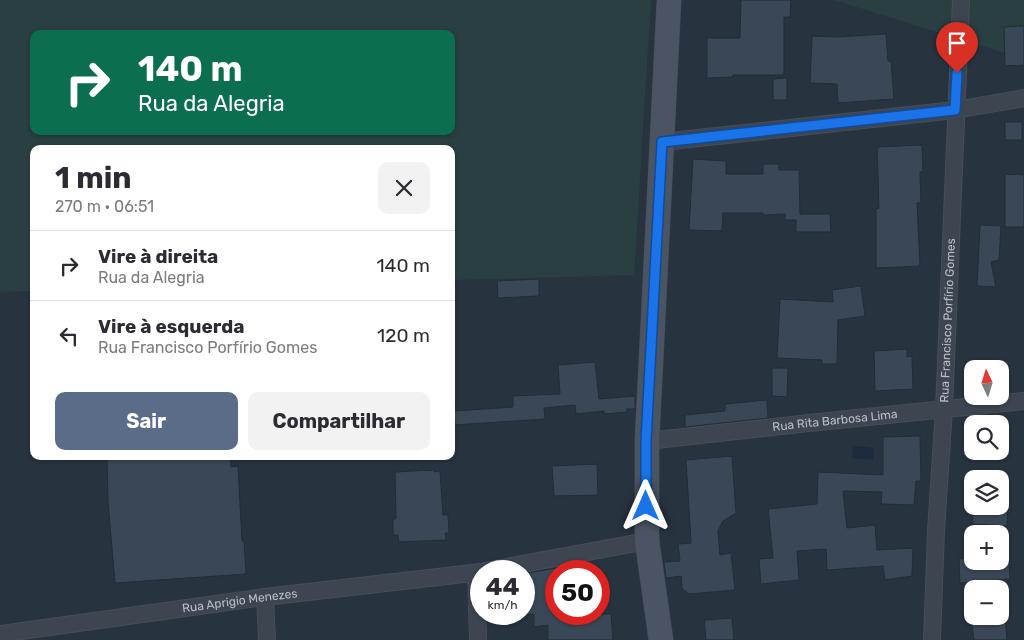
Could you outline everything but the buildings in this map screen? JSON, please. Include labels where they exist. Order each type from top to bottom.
[{"type":"main road","points":[[662,640],[647,540],[646,441],[669,0]]},
{"type":"street","name":"Rua Francisco Porfírio Gomes","points":[[932,640],[936,531],[944,409],[961,0]]},
{"type":"street","points":[[662,142],[955,110],[1024,98]]},
{"type":"street","name":"Rua Rita Barbosa Lima","points":[[646,441],[1024,401]]},
{"type":"street","name":"Rua Aprigio Menezes","points":[[535,562],[647,540]]},
{"type":"street","name":"Rua Aprigio Menezes","points":[[0,634],[266,597],[470,573]]},
{"type":"street","points":[[266,597],[267,640]]},
{"type":"street","points":[[478,640],[479,625]]},
{"type":"green space","points":[[0,0],[651,0],[634,275],[455,280],[455,145],[30,145],[30,291],[0,292]]},
{"type":"green space","points":[[834,0],[1024,0],[1024,59]]},
{"type":"water","points":[[853,446],[874,448],[873,460],[852,458]]},
{"type":"route","points":[[646,506],[646,441],[662,142],[955,110],[957,73]]}]
